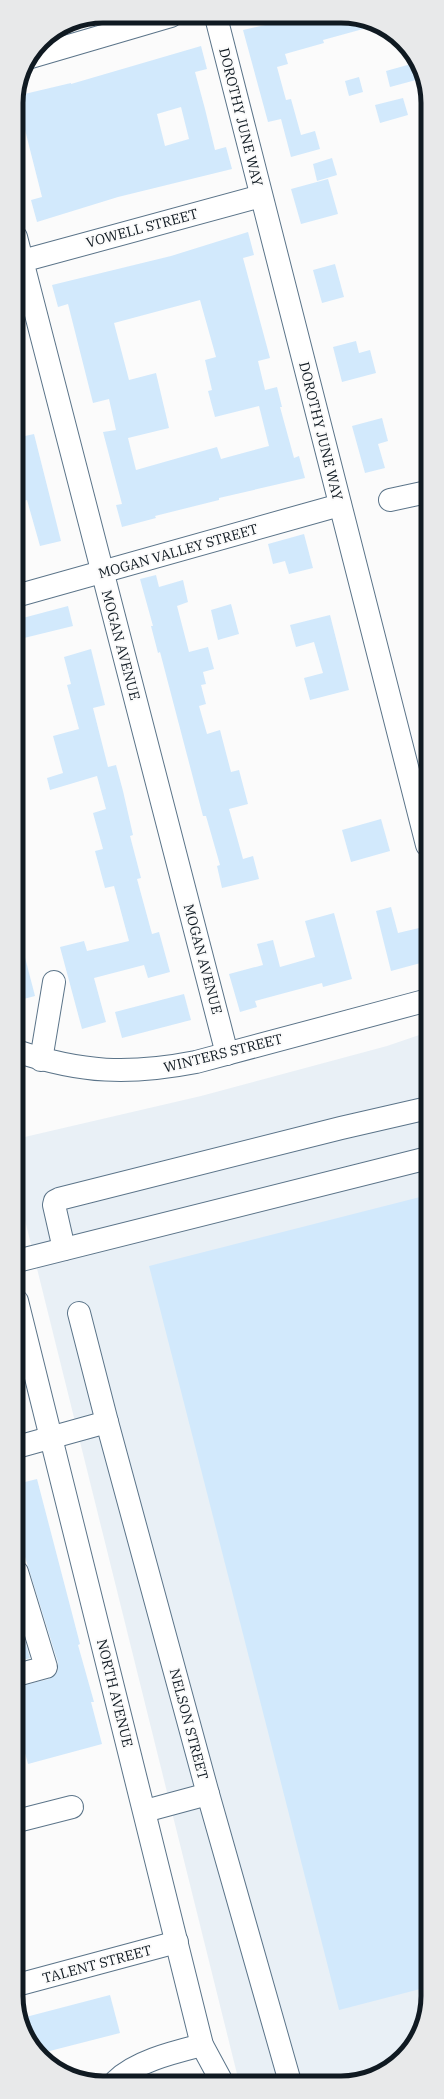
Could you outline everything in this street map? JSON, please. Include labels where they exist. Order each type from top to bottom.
[{"type":"street","points":[[38,55],[146,23]]},
{"type":"street","name":"DOROTHY JUNE WAY","points":[[218,23],[421,818]]},
{"type":"street","name":"VOWELL STREET","points":[[23,261],[261,196]]},
{"type":"street","name":"MOGAN AVENUE","points":[[23,265],[227,1054]]},
{"type":"street","points":[[390,500],[421,493]]},
{"type":"street","name":"MOGAN VALLEY STREET","points":[[23,594],[340,505]]},
{"type":"street","points":[[41,1060],[54,982]]},
{"type":"street","name":"WINTERS STREET","points":[[23,1054],[41,1060],[73,1068],[103,1071],[138,1071],[190,1063],[227,1054],[421,1002]]},
{"type":"street","points":[[64,1248],[54,1205],[55,1201],[59,1199],[341,1128],[421,1110]]},
{"type":"street","points":[[23,1259],[421,1160]]},
{"type":"street","name":"NELSON STREET","points":[[79,1313],[208,1794],[288,2076]]},
{"type":"street","name":"NORTH AVENUE","points":[[23,1328],[202,2045],[219,2076]]},
{"type":"street","points":[[23,1445],[107,1422]]},
{"type":"street","points":[[23,1617],[46,1666],[23,1673]]},
{"type":"street","points":[[145,1812],[208,1794]]},
{"type":"street","points":[[23,1819],[72,1807]]},
{"type":"street","name":"TALENT STREET","points":[[23,1983],[177,1942]]},
{"type":"street","points":[[121,2076],[126,2071],[175,2052],[202,2045]]},
{"type":"shaded area","points":[[421,1034],[421,2002],[415,2027],[408,2041],[390,2060],[372,2070],[341,2076],[238,2076],[23,1212],[23,1137],[201,1096],[387,1046]]},
{"type":"building","points":[[274,23],[347,23],[368,28],[323,40],[324,43],[285,54],[288,64],[277,67],[286,100],[291,99],[301,135],[315,131],[320,149],[291,157],[281,119],[268,122],[243,30]]},
{"type":"building","points":[[201,46],[207,69],[195,72],[215,150],[226,147],[232,169],[118,197],[37,222],[31,200],[42,197],[23,122],[24,94],[71,83]],"holes":[[[181,107],[189,139],[165,146],[157,114]]]},
{"type":"building","points":[[411,64],[416,80],[390,87],[386,71]]},
{"type":"building","points":[[359,77],[363,92],[349,96],[345,81]]},
{"type":"building","points":[[403,98],[408,115],[380,123],[375,105]]},
{"type":"building","points":[[332,158],[337,175],[317,181],[313,164]]},
{"type":"building","points":[[328,179],[338,214],[301,224],[291,189]]},
{"type":"building","points":[[248,232],[254,255],[243,258],[270,358],[258,361],[265,390],[277,387],[282,407],[280,407],[294,458],[299,456],[305,478],[219,498],[219,500],[155,516],[156,518],[122,527],[116,505],[122,504],[103,432],[116,430],[109,399],[93,403],[68,304],[58,307],[52,285],[171,256]],"holes":[[[200,300],[216,357],[205,360],[212,390],[208,391],[215,417],[259,406],[269,446],[221,459],[217,447],[136,470],[128,438],[169,428],[156,373],[129,380],[114,323]]]},
{"type":"building","points":[[335,264],[344,297],[322,303],[313,270]]},
{"type":"building","points":[[356,341],[359,353],[370,350],[376,373],[342,382],[333,347]]},
{"type":"building","points":[[382,418],[388,441],[378,444],[385,468],[365,473],[352,426]]},
{"type":"building","points":[[34,434],[61,541],[40,546],[27,500],[23,501],[23,436]]},
{"type":"building","points":[[304,534],[313,568],[289,574],[285,561],[273,564],[268,544]]},
{"type":"building","points":[[156,575],[159,587],[183,580],[188,602],[177,606],[189,652],[208,647],[214,669],[203,672],[206,684],[201,685],[206,704],[199,706],[207,734],[220,730],[231,772],[239,770],[248,804],[229,809],[243,859],[253,856],[259,879],[222,888],[217,866],[220,865],[206,816],[203,816],[160,652],[158,653],[151,626],[153,626],[140,579]]},
{"type":"building","points":[[231,604],[239,634],[218,640],[211,610]]},
{"type":"building","points":[[68,606],[73,626],[24,638],[23,618]]},
{"type":"building","points":[[330,615],[349,690],[310,700],[304,678],[323,673],[314,642],[296,647],[290,625]]},
{"type":"building","points":[[91,649],[105,705],[93,708],[108,767],[116,765],[123,791],[133,835],[130,836],[141,878],[137,879],[152,934],[159,932],[170,972],[148,978],[144,965],[94,978],[106,1022],[82,1029],[60,947],[84,941],[87,951],[129,941],[114,886],[105,888],[95,851],[103,849],[93,813],[106,809],[97,776],[50,790],[47,778],[63,773],[53,736],[79,729],[67,685],[71,684],[64,657]]},
{"type":"building","points":[[381,819],[390,851],[351,862],[342,830]]},
{"type":"building","points":[[391,907],[398,933],[419,928],[421,935],[421,963],[391,971],[376,911]]},
{"type":"building","points":[[334,913],[352,979],[323,987],[322,983],[255,1001],[257,1007],[240,1012],[229,974],[263,965],[257,944],[273,940],[280,967],[315,957],[305,921]]},
{"type":"building","points":[[23,950],[35,996],[23,999]]},
{"type":"building","points":[[184,994],[191,1020],[122,1038],[115,1012]]},
{"type":"building","points":[[421,1197],[421,1989],[339,2010],[149,1266]]},
{"type":"building","points":[[37,1479],[80,1644],[78,1645],[94,1702],[91,1702],[102,1744],[28,1764],[23,1746],[23,1686],[49,1679],[55,1675],[58,1670],[58,1663],[23,1550],[23,1482]]},
{"type":"building","points":[[23,1634],[30,1658],[23,1660]]},
{"type":"building","points":[[110,1995],[120,2033],[45,2052],[31,2032],[26,2017]]}]
